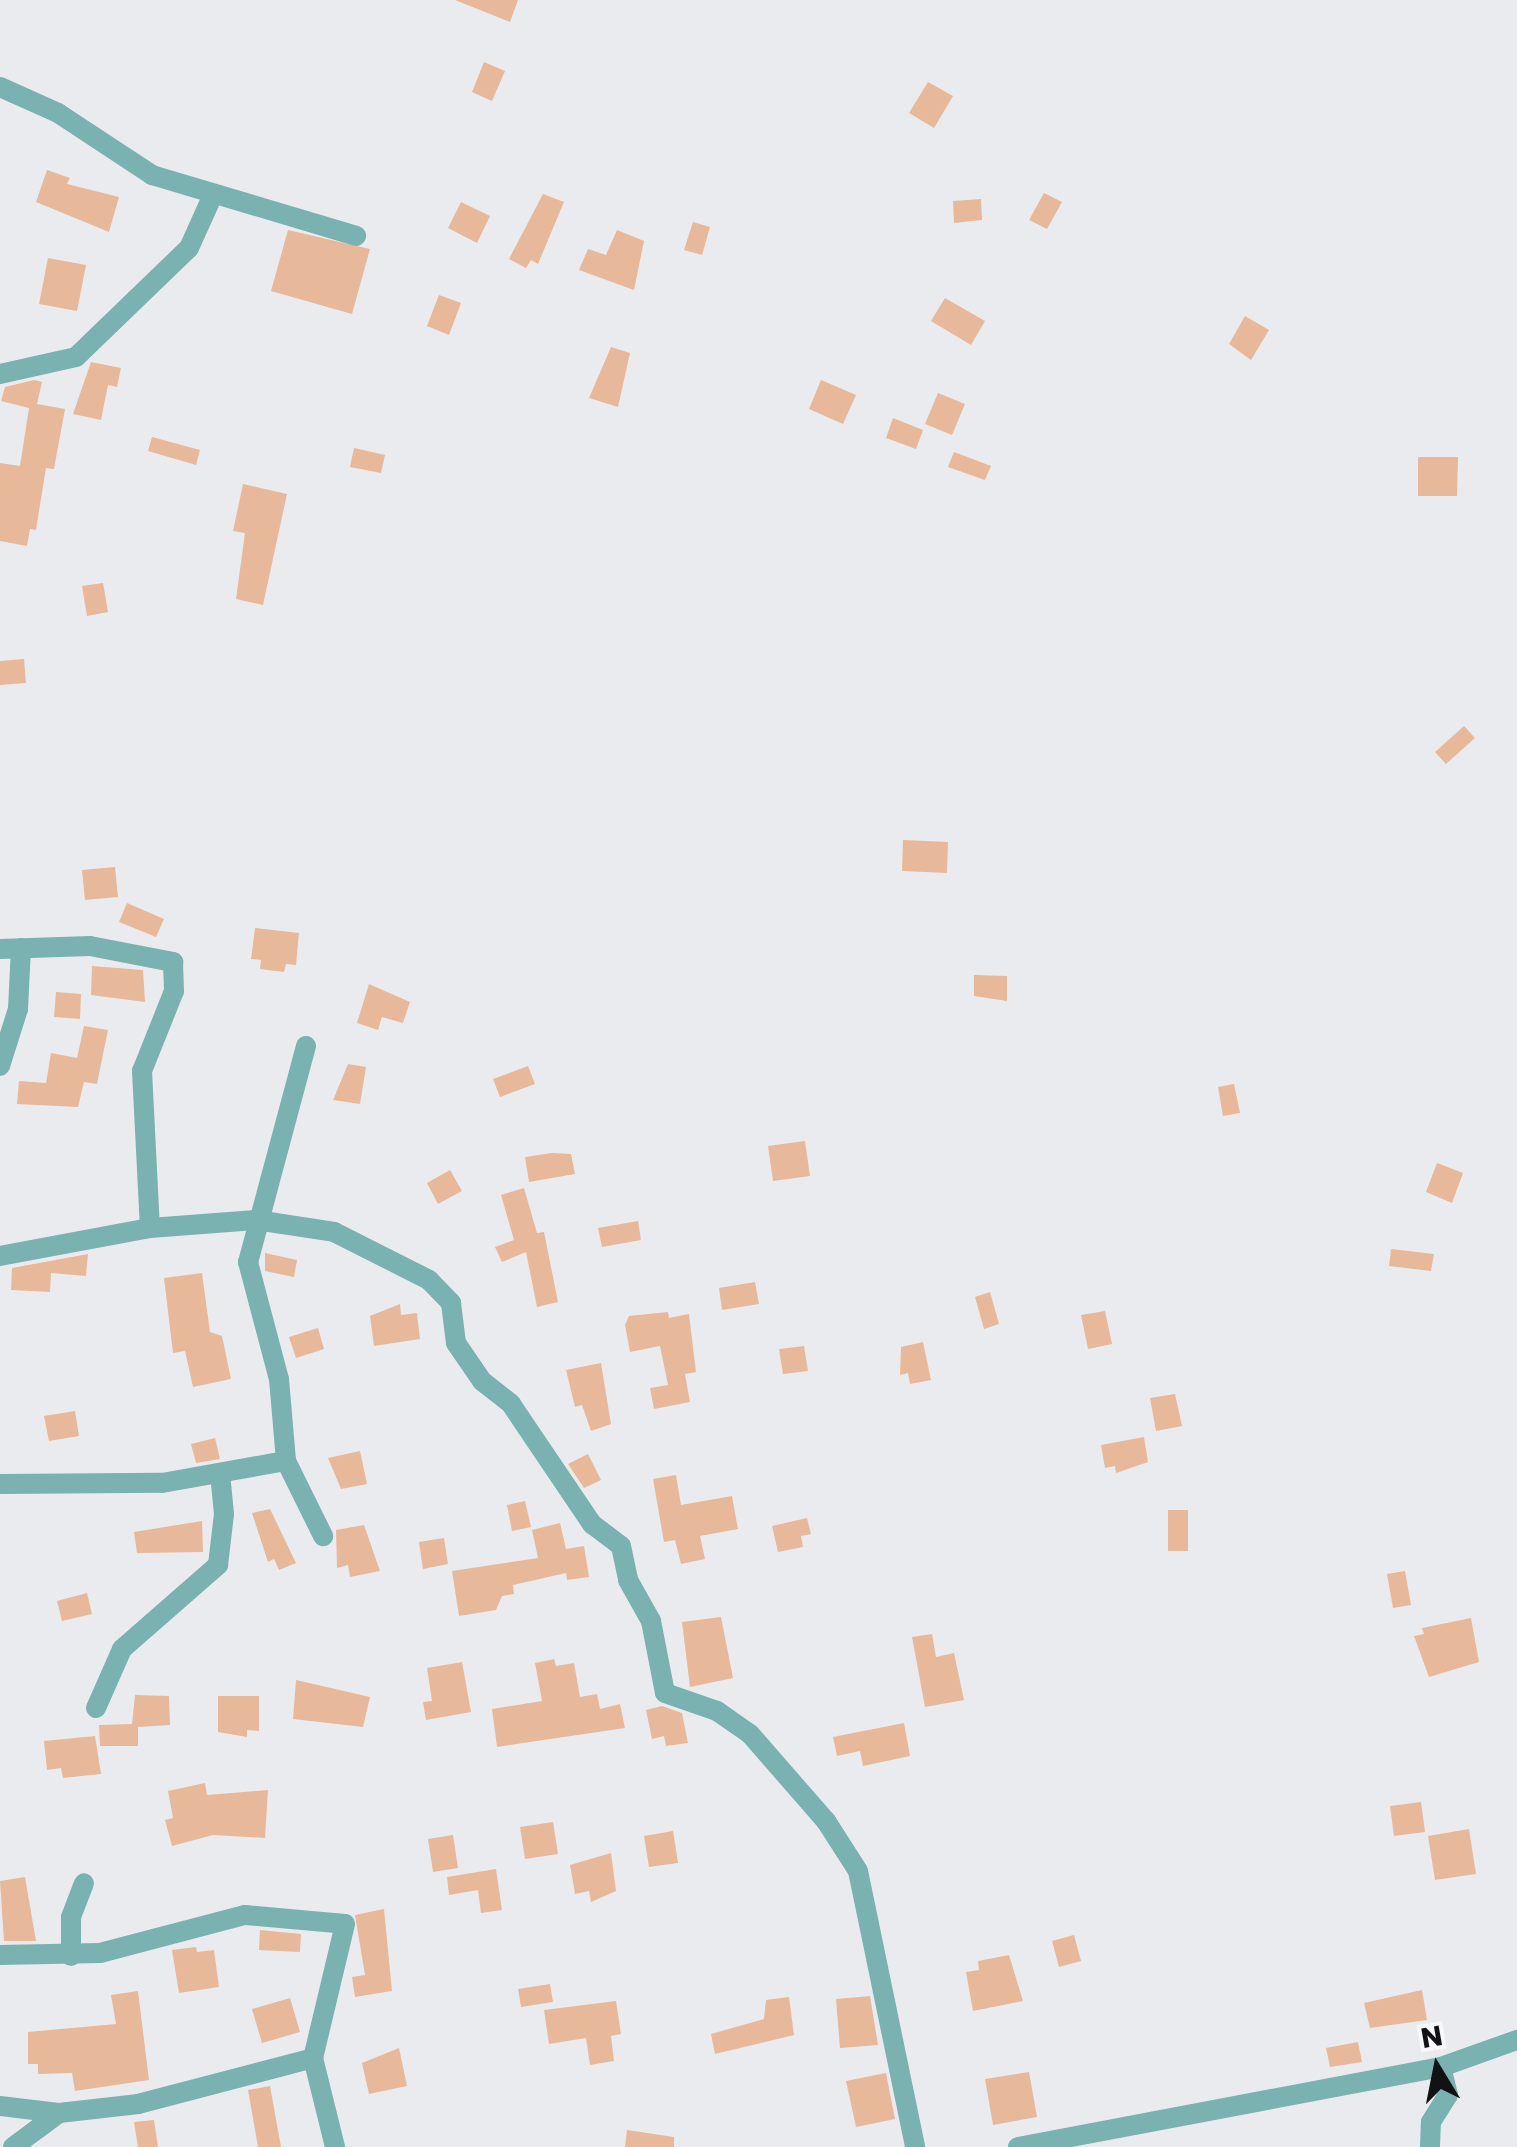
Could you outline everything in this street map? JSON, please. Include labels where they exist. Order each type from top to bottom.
[{"type":"street","points":[[0,87],[58,113],[152,175],[356,236]]},
{"type":"street","points":[[0,374],[76,357],[189,248],[212,196]]},
{"type":"street","points":[[0,1066],[18,1008],[10,948],[90,946],[173,962],[174,992],[142,1072],[150,1228]]},
{"type":"street","points":[[306,1046],[256,1220],[248,1262],[280,1379],[286,1461],[323,1536]]},
{"type":"street","points":[[0,1256],[150,1228],[256,1220],[334,1232],[429,1280],[451,1304],[456,1343],[482,1381],[511,1404],[592,1524],[621,1546],[628,1580],[650,1620],[665,1693],[717,1711],[750,1734],[826,1821],[858,1871],[868,1902],[916,2147]]},
{"type":"street","points":[[0,1484],[162,1483],[286,1461]]},
{"type":"street","points":[[96,1708],[122,1650],[218,1565],[224,1514],[220,1473]]},
{"type":"street","points":[[71,1956],[72,1917],[84,1883]]},
{"type":"street","points":[[0,1955],[71,1956],[245,1914],[345,1924],[314,2058],[335,2147]]},
{"type":"street","points":[[1018,2147],[1441,2067],[1517,2040]]},
{"type":"street","points":[[0,2106],[60,2113],[138,2104],[314,2058]]},
{"type":"street","points":[[1430,2147],[1431,2122],[1448,2095],[1441,2067]]},
{"type":"street","points":[[13,2147],[60,2113]]},
{"type":"building","points":[[455,0],[518,0],[510,22]]},
{"type":"building","points":[[484,62],[505,71],[492,101],[472,92]]},
{"type":"building","points":[[928,82],[953,96],[934,128],[909,113]]},
{"type":"building","points":[[47,170],[70,178],[67,184],[119,197],[109,232],[36,202]]},
{"type":"building","points":[[1044,193],[1062,202],[1047,229],[1029,220]]},
{"type":"building","points":[[543,194],[564,202],[538,264],[531,260],[526,268],[509,259]]},
{"type":"building","points":[[981,199],[982,220],[954,223],[953,201]]},
{"type":"building","points":[[461,202],[490,216],[477,243],[448,228]]},
{"type":"building","points":[[693,222],[710,227],[702,255],[684,250]]},
{"type":"building","points":[[288,230],[370,249],[352,314],[271,291]]},
{"type":"building","points":[[617,230],[644,241],[634,290],[579,270],[588,249],[606,255]]},
{"type":"building","points":[[48,258],[86,265],[77,311],[39,304]]},
{"type":"building","points":[[439,295],[461,303],[449,335],[427,326]]},
{"type":"building","points":[[945,298],[985,321],[971,345],[931,321]]},
{"type":"building","points":[[1245,316],[1269,330],[1251,360],[1229,344]]},
{"type":"building","points":[[611,347],[630,353],[618,407],[589,398]]},
{"type":"building","points":[[91,362],[121,368],[117,387],[108,385],[101,420],[73,414]]},
{"type":"building","points":[[34,380],[42,382],[37,404],[65,409],[54,469],[46,468],[36,530],[30,529],[27,546],[0,541],[0,463],[20,466],[29,408],[1,401],[5,387]]},
{"type":"building","points":[[821,380],[856,395],[843,424],[809,409]]},
{"type":"building","points":[[938,393],[965,404],[952,435],[925,424]]},
{"type":"building","points":[[893,418],[923,430],[916,449],[886,438]]},
{"type":"building","points":[[152,437],[200,450],[196,465],[148,451]]},
{"type":"building","points":[[354,448],[385,455],[381,473],[350,467]]},
{"type":"building","points":[[954,452],[991,466],[985,480],[948,467]]},
{"type":"building","points":[[1418,457],[1458,457],[1457,496],[1418,496]]},
{"type":"building","points":[[243,484],[287,494],[263,605],[236,599],[245,533],[233,531]]},
{"type":"building","points":[[103,583],[108,612],[87,616],[82,586]]},
{"type":"building","points":[[24,659],[26,683],[0,685],[0,661]]},
{"type":"building","points":[[1464,726],[1475,738],[1446,764],[1435,752]]},
{"type":"building","points":[[903,840],[948,842],[947,873],[902,871]]},
{"type":"building","points":[[115,867],[118,897],[85,900],[82,870]]},
{"type":"building","points":[[127,903],[164,919],[156,937],[119,922]]},
{"type":"building","points":[[255,928],[299,933],[296,965],[286,964],[284,972],[260,969],[261,960],[251,959]]},
{"type":"building","points":[[92,966],[143,970],[145,1002],[91,995]]},
{"type":"building","points":[[974,975],[1007,976],[1007,1001],[974,996]]},
{"type":"building","points":[[369,984],[410,1002],[403,1023],[382,1017],[378,1030],[357,1023]]},
{"type":"building","points":[[56,992],[81,994],[80,1019],[54,1017]]},
{"type":"building","points":[[84,1026],[108,1030],[97,1084],[84,1082],[78,1107],[17,1104],[19,1081],[46,1083],[51,1053],[77,1058]]},
{"type":"building","points":[[348,1064],[366,1067],[360,1104],[333,1100]]},
{"type":"building","points":[[528,1066],[535,1084],[500,1097],[493,1079]]},
{"type":"building","points":[[1234,1084],[1240,1113],[1223,1116],[1218,1087]]},
{"type":"building","points":[[805,1141],[810,1176],[773,1181],[768,1146]]},
{"type":"building","points":[[571,1154],[575,1174],[529,1182],[525,1157]]},
{"type":"building","points":[[1437,1163],[1463,1173],[1452,1203],[1426,1192]]},
{"type":"building","points":[[450,1170],[462,1191],[438,1204],[427,1183]]},
{"type":"building","points":[[524,1188],[537,1233],[544,1232],[558,1302],[537,1307],[526,1252],[502,1262],[495,1247],[514,1240],[501,1195]]},
{"type":"building","points":[[638,1221],[641,1240],[602,1247],[598,1228]]},
{"type":"building","points":[[1391,1249],[1434,1254],[1431,1271],[1389,1266]]},
{"type":"building","points":[[265,1253],[297,1260],[294,1277],[265,1271]]},
{"type":"building","points":[[88,1254],[86,1276],[51,1273],[50,1292],[11,1290],[12,1268]]},
{"type":"building","points":[[202,1273],[210,1332],[222,1336],[231,1379],[193,1387],[185,1351],[173,1353],[164,1278]]},
{"type":"building","points":[[755,1282],[759,1304],[722,1310],[719,1288]]},
{"type":"building","points":[[990,1292],[999,1324],[984,1329],[975,1297]]},
{"type":"building","points":[[400,1304],[401,1315],[417,1313],[420,1339],[374,1346],[370,1316]]},
{"type":"building","points":[[1105,1311],[1112,1344],[1088,1349],[1081,1315]]},
{"type":"building","points":[[668,1312],[669,1318],[689,1314],[696,1372],[685,1374],[690,1402],[654,1409],[650,1388],[668,1385],[660,1346],[630,1352],[625,1325],[629,1316]]},
{"type":"building","points":[[318,1328],[324,1349],[296,1358],[289,1337]]},
{"type":"building","points":[[923,1342],[931,1380],[910,1384],[908,1373],[900,1375],[901,1347]]},
{"type":"building","points":[[804,1346],[808,1371],[783,1374],[779,1349]]},
{"type":"building","points":[[601,1363],[611,1424],[591,1431],[582,1405],[575,1407],[566,1370]]},
{"type":"building","points":[[1175,1394],[1182,1426],[1156,1431],[1150,1398]]},
{"type":"building","points":[[75,1411],[79,1436],[49,1441],[44,1416]]},
{"type":"building","points":[[1144,1437],[1148,1462],[1116,1473],[1115,1466],[1105,1468],[1101,1445]]},
{"type":"building","points":[[215,1438],[220,1459],[196,1463],[191,1444]]},
{"type":"building","points":[[360,1451],[367,1484],[341,1489],[328,1458]]},
{"type":"building","points":[[588,1454],[601,1480],[584,1488],[568,1464]]},
{"type":"building","points":[[676,1475],[681,1505],[732,1496],[738,1529],[700,1536],[705,1559],[681,1564],[675,1540],[664,1542],[653,1479]]},
{"type":"building","points":[[525,1501],[531,1527],[512,1531],[507,1505]]},
{"type":"building","points":[[270,1509],[296,1563],[279,1570],[274,1559],[268,1562],[252,1513]]},
{"type":"building","points":[[1168,1510],[1188,1510],[1188,1551],[1168,1551]]},
{"type":"building","points":[[807,1518],[811,1534],[801,1536],[803,1547],[778,1552],[772,1526]]},
{"type":"building","points":[[202,1521],[203,1552],[137,1553],[134,1532]]},
{"type":"building","points":[[560,1523],[566,1549],[584,1546],[589,1577],[567,1580],[566,1573],[513,1585],[514,1594],[502,1596],[496,1610],[459,1616],[452,1571],[538,1558],[532,1530]]},
{"type":"building","points":[[364,1525],[380,1571],[350,1577],[348,1565],[337,1568],[336,1530]]},
{"type":"building","points":[[444,1538],[448,1564],[423,1569],[419,1542]]},
{"type":"building","points":[[1405,1571],[1411,1605],[1393,1608],[1387,1574]]},
{"type":"building","points":[[87,1593],[92,1614],[62,1621],[57,1601]]},
{"type":"building","points":[[721,1617],[733,1678],[690,1687],[682,1622]]},
{"type":"building","points":[[1471,1618],[1479,1662],[1429,1677],[1414,1636],[1424,1634],[1422,1628]]},
{"type":"building","points":[[932,1634],[936,1657],[954,1653],[964,1700],[925,1707],[912,1637]]},
{"type":"building","points":[[554,1659],[556,1666],[574,1663],[580,1697],[597,1694],[600,1709],[620,1704],[625,1728],[497,1747],[492,1709],[542,1701],[535,1663]]},
{"type":"building","points":[[462,1662],[471,1712],[426,1720],[423,1702],[432,1701],[427,1668]]},
{"type":"building","points":[[296,1680],[370,1697],[363,1727],[293,1719]]},
{"type":"building","points":[[135,1695],[169,1696],[170,1725],[138,1727],[138,1746],[100,1746],[99,1725],[132,1724]]},
{"type":"building","points":[[218,1696],[259,1696],[259,1731],[247,1730],[247,1737],[218,1732]]},
{"type":"building","points":[[662,1706],[682,1713],[688,1743],[666,1746],[664,1736],[652,1739],[646,1710]]},
{"type":"building","points":[[904,1723],[910,1756],[863,1766],[860,1751],[837,1756],[833,1737]]},
{"type":"building","points":[[95,1736],[101,1774],[63,1778],[61,1768],[47,1770],[44,1741]]},
{"type":"building","points":[[205,1783],[207,1795],[268,1790],[265,1838],[213,1835],[172,1846],[165,1820],[173,1818],[168,1791]]},
{"type":"building","points":[[1421,1802],[1425,1832],[1394,1836],[1390,1806]]},
{"type":"building","points":[[553,1822],[558,1854],[525,1859],[520,1827]]},
{"type":"building","points":[[1469,1829],[1476,1874],[1435,1880],[1428,1836]]},
{"type":"building","points":[[673,1831],[678,1863],[649,1867],[644,1836]]},
{"type":"building","points":[[453,1835],[458,1868],[433,1872],[428,1839]]},
{"type":"building","points":[[611,1853],[616,1891],[591,1902],[589,1891],[575,1894],[570,1865]]},
{"type":"building","points":[[496,1869],[502,1910],[481,1913],[478,1890],[449,1895],[447,1877]]},
{"type":"building","points":[[25,1877],[36,1941],[4,1941],[0,1881]]},
{"type":"building","points":[[384,1909],[392,1991],[355,1997],[352,1977],[365,1975],[355,1915]]},
{"type":"building","points":[[260,1930],[301,1934],[300,1952],[259,1950]]},
{"type":"building","points":[[1074,1935],[1081,1961],[1059,1967],[1052,1941]]},
{"type":"building","points":[[196,1947],[197,1952],[214,1950],[219,1987],[179,1993],[172,1950]]},
{"type":"building","points":[[1009,1955],[1023,2001],[973,2011],[966,1972],[979,1970],[978,1961]]},
{"type":"building","points":[[550,1984],[553,2002],[521,2007],[518,1989]]},
{"type":"building","points":[[1422,1990],[1427,2020],[1370,2028],[1364,2003]]},
{"type":"building","points":[[138,1991],[149,2080],[75,2091],[72,2073],[38,2074],[38,2064],[28,2064],[28,2032],[116,2024],[111,1995]]},
{"type":"building","points":[[870,1996],[878,2045],[840,2048],[836,1999]]},
{"type":"building","points":[[789,1997],[794,2035],[715,2054],[711,2034],[764,2019],[766,2000]]},
{"type":"building","points":[[290,1998],[300,2032],[262,2043],[252,2009]]},
{"type":"building","points":[[616,2001],[621,2034],[611,2036],[614,2061],[590,2065],[586,2038],[549,2044],[544,2010]]},
{"type":"building","points":[[1358,2042],[1362,2062],[1330,2067],[1326,2048]]},
{"type":"building","points":[[399,2048],[407,2086],[369,2094],[362,2063]]},
{"type":"building","points":[[1029,2072],[1037,2117],[993,2125],[985,2079]]},
{"type":"building","points":[[886,2073],[895,2119],[856,2127],[846,2081]]},
{"type":"building","points":[[270,2086],[281,2147],[258,2147],[248,2090]]},
{"type":"building","points":[[154,2120],[158,2147],[138,2147],[134,2122]]},
{"type":"building","points":[[627,2130],[674,2137],[674,2147],[625,2147]]}]
